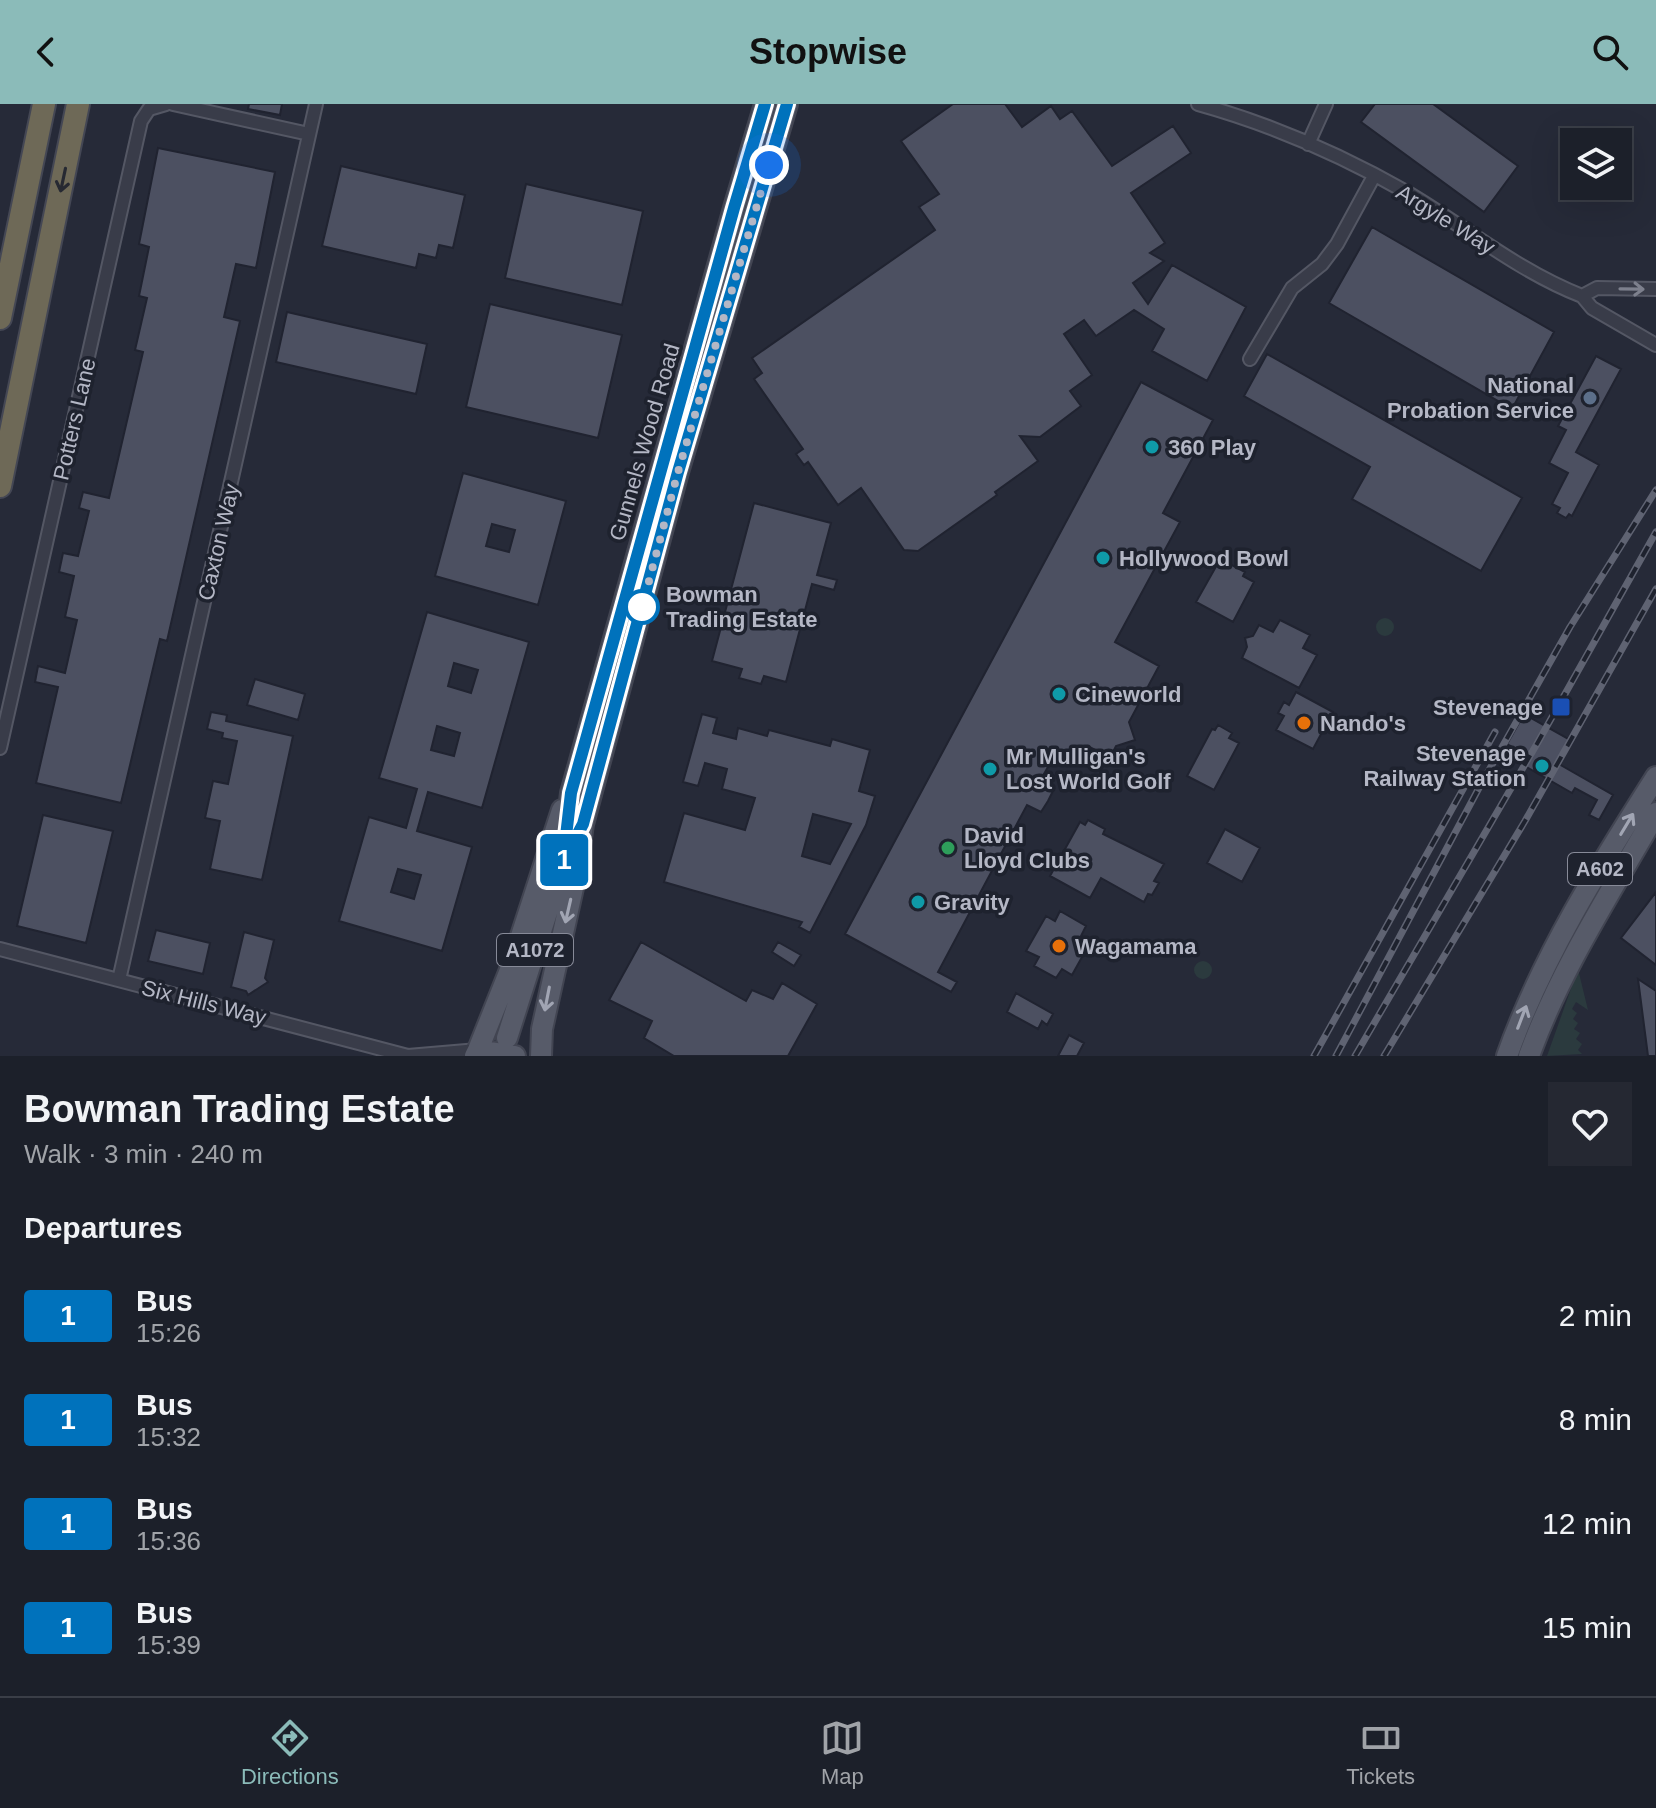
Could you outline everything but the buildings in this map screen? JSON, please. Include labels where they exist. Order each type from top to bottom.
[{"type":"highway","points":[[0,318],[44,104]]},
{"type":"highway","points":[[0,486],[78,104]]},
{"type":"main road","name":"Gunnels Wood Road","points":[[476,1053],[511,1047],[563,862],[571,793],[765,104]]},
{"type":"main road","name":"Gunnels Wood Road","points":[[541,1056],[547,1001],[576,874],[583,824],[678,472],[787,104]]},
{"type":"main road","name":"A602","points":[[1535,1050],[1581,943],[1649,806],[1656,777]]},
{"type":"main road","name":"Gunnels Wood Road","points":[[476,1053],[510,970],[560,814],[571,793]]},
{"type":"main road","name":"A602","points":[[1507,1056],[1532,992],[1560,940],[1649,806]]},
{"type":"main road","name":"Gunnels Wood Road","points":[[563,862],[583,824]]},
{"type":"street","name":"Potters Lane","points":[[0,748],[141,121],[149,109],[166,104]]},
{"type":"street","points":[[173,104],[309,134]]},
{"type":"street","name":"Caxton Way","points":[[119,980],[316,104]]},
{"type":"street","name":"Argyle Way","points":[[1198,104],[1308,144],[1407,193],[1545,281],[1582,296],[1592,308],[1656,345]]},
{"type":"street","points":[[1308,144],[1326,104]]},
{"type":"street","points":[[1250,359],[1292,288],[1322,264],[1337,244],[1374,176]]},
{"type":"street","points":[[1582,296],[1597,288],[1656,289]]},
{"type":"street","name":"Six Hills Way","points":[[0,949],[408,1056],[476,1053]]},
{"type":"shaded area","points":[[1381,618],[1389,618],[1394,627],[1392,634],[1381,636],[1376,631],[1376,623]]},
{"type":"shaded area","points":[[1203,961],[1212,970],[1203,979],[1194,970]]},
{"type":"shaded area","points":[[1578,969],[1588,1010],[1576,1002],[1572,1009],[1577,1013],[1573,1019],[1578,1023],[1574,1029],[1580,1033],[1576,1039],[1582,1044],[1578,1050],[1582,1054],[1547,1056]]},
{"type":"railway","points":[[1336,1056],[1480,786],[1570,627],[1656,490]]},
{"type":"railway","points":[[1355,1056],[1656,532]]},
{"type":"railway","points":[[1384,1056],[1525,821],[1656,589]]},
{"type":"railway","points":[[1314,1056],[1495,732]]},
{"type":"bus line","name":"1","points":[[765,104],[571,793],[563,862],[583,824],[678,472],[787,104]]},
{"type":"place","name":"National Probation Service","points":[[1590,398]]},
{"type":"place","name":"360 Play","points":[[1152,447]]},
{"type":"place","name":"Hollywood Bowl","points":[[1103,558]]},
{"type":"place","name":"Bowman Trading Estate","points":[[642,607]]},
{"type":"place","name":"Cineworld","points":[[1059,694]]},
{"type":"place","name":"Stevenage","points":[[1561,707]]},
{"type":"place","name":"Nando's","points":[[1304,723]]},
{"type":"place","name":"Stevenage Railway Station","points":[[1542,766]]},
{"type":"place","name":"Mr Mulligan's Lost World Golf","points":[[990,769]]},
{"type":"place","name":"David Lloyd Clubs","points":[[948,848]]},
{"type":"place","name":"Gravity","points":[[918,902]]},
{"type":"place","name":"Wagamama","points":[[1059,946]]},
{"type":"route","points":[[642,607],[640,615],[678,472],[769,165]]}]
